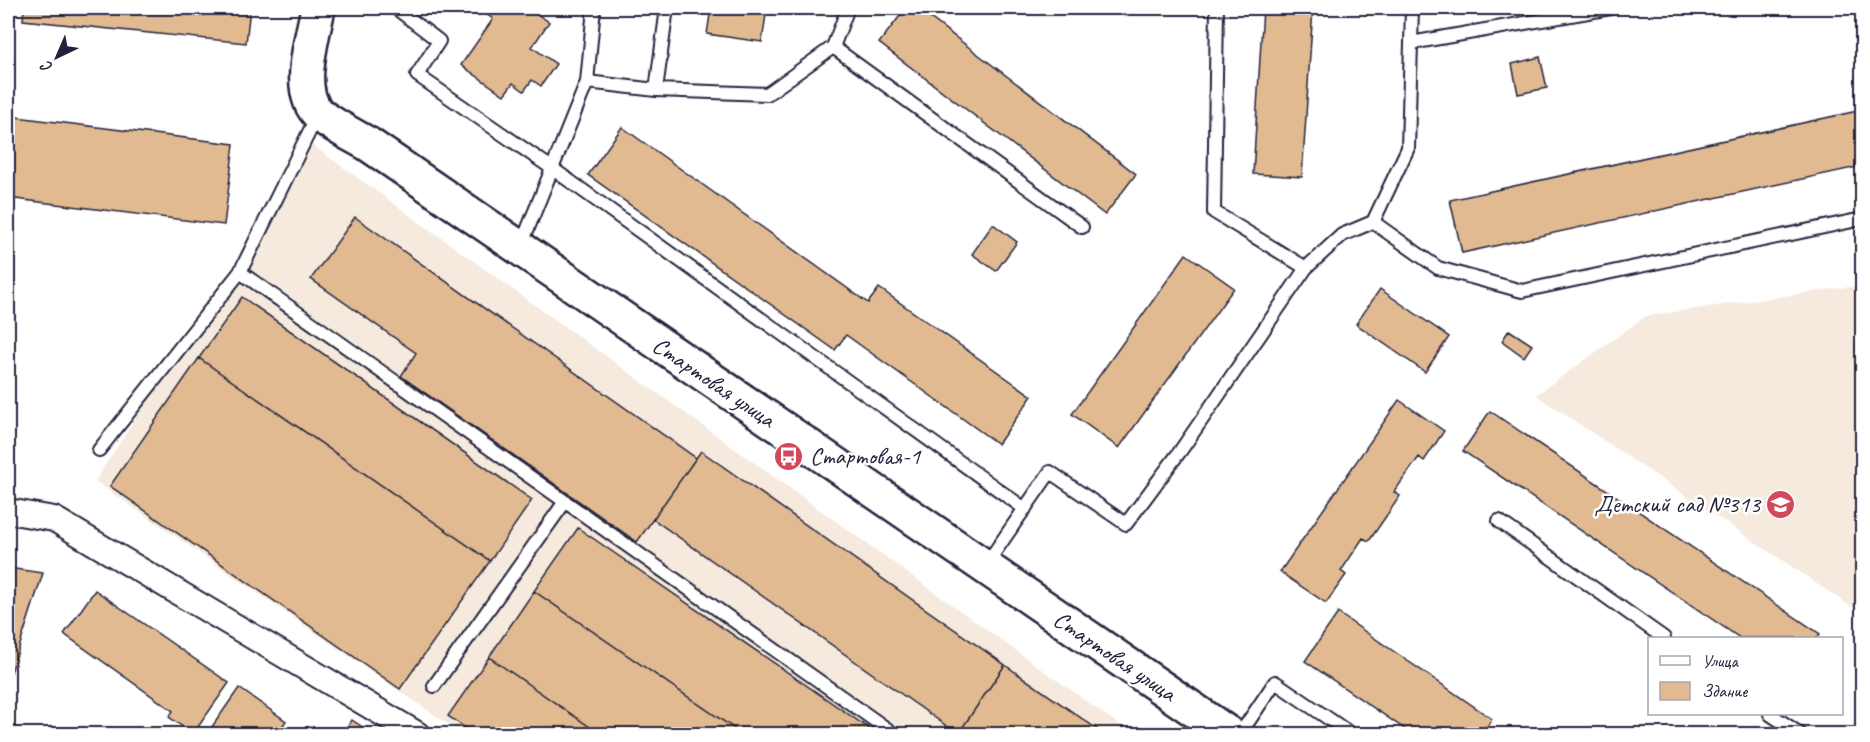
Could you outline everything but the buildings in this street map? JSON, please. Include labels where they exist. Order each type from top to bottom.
[{"type":"street","points":[[318,8],[307,67],[307,95],[319,114]]},
{"type":"street","name":"Стартовая улица","points":[[319,114],[368,144],[1229,735]]},
{"type":"street","points":[[8,511],[54,519],[417,735]]},
{"type":"lane","points":[[398,8],[439,41],[417,75],[553,169],[1025,509]]},
{"type":"lane","points":[[519,248],[587,82],[594,8]]},
{"type":"lane","points":[[656,90],[667,8]]},
{"type":"lane","points":[[587,82],[656,90],[767,94],[833,47],[848,8]]},
{"type":"lane","points":[[1217,8],[1214,212],[1306,268]]},
{"type":"lane","points":[[984,567],[1050,472],[1126,524],[1185,445],[1306,268],[1342,235],[1372,222],[1408,148],[1412,8]]},
{"type":"lane","points":[[1411,43],[1611,8]]},
{"type":"lane","points":[[833,47],[1082,227]]},
{"type":"lane","points":[[99,450],[240,272],[319,114]]},
{"type":"lane","points":[[1372,222],[1438,268],[1522,291],[1863,219]]},
{"type":"lane","points":[[240,272],[894,735]]},
{"type":"lane","points":[[434,686],[564,503]]},
{"type":"lane","points":[[1499,521],[1661,637]]},
{"type":"lane","points":[[1240,735],[1275,682],[1351,735]]},
{"type":"lane","points":[[1771,715],[1800,735]]},
{"type":"shaded area","points":[[312,145],[1132,734],[462,734],[95,481]]},
{"type":"shaded area","name":"Детский сад №313","points":[[1862,285],[1862,614],[1536,395],[1646,316]]},
{"type":"place","name":"Стартовая-1","points":[[789,456]]},
{"type":"place","name":"Детский сад №313","points":[[1781,504]]}]
